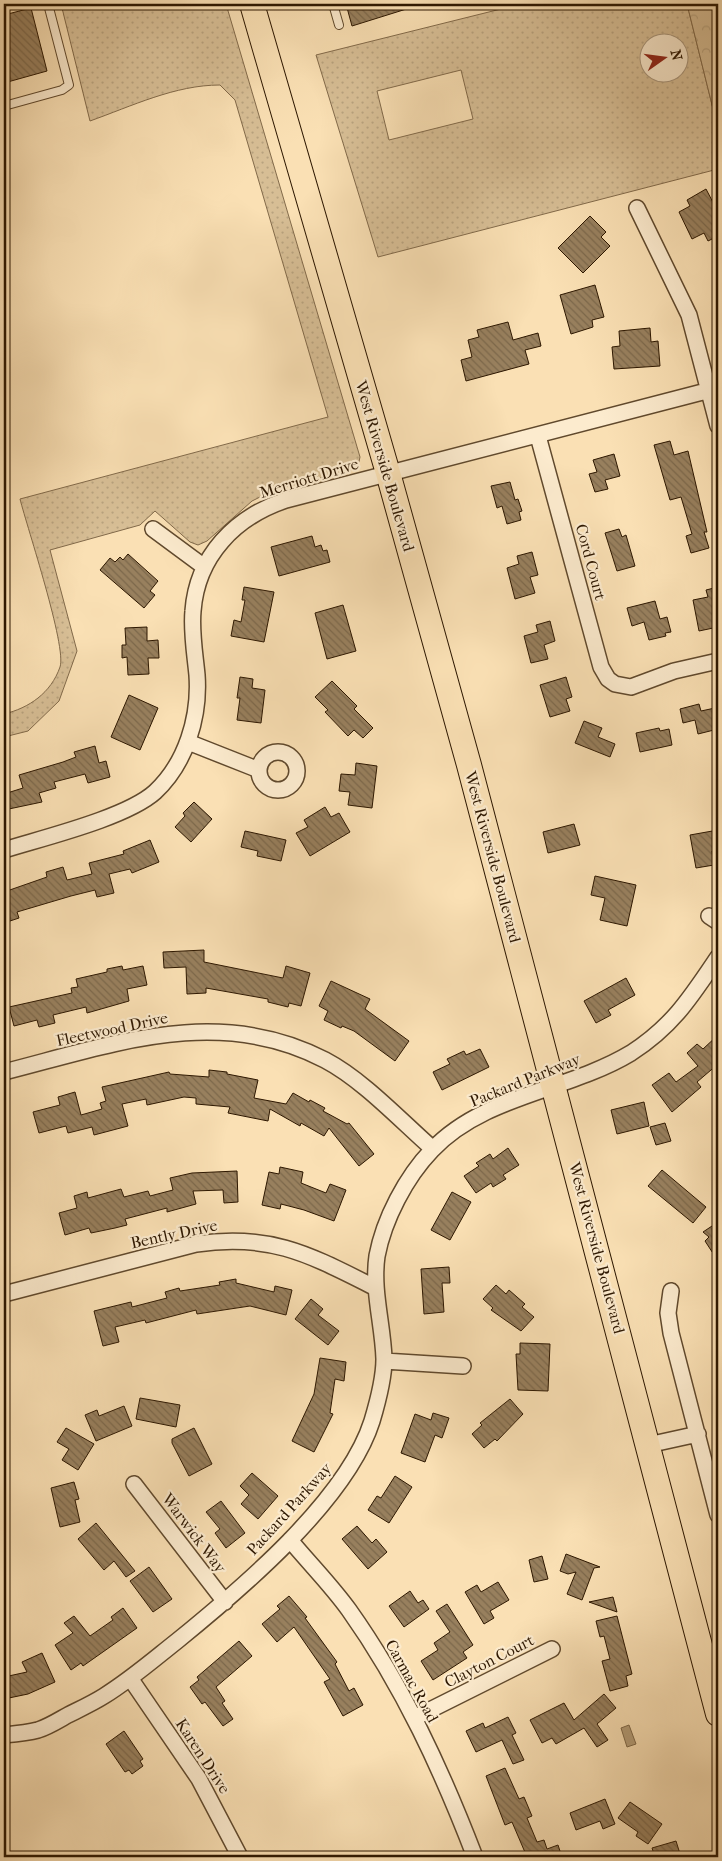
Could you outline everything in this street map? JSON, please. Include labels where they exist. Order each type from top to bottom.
[{"type":"main road","name":"West Riverside Boulevard","points":[[252,4],[388,473],[555,1086],[718,1714]]},
{"type":"street","points":[[637,208],[689,315],[713,389],[718,426]]},
{"type":"street","name":"Merriott Drive","points":[[4,850],[102,818],[140,803],[167,779],[178,764],[188,742],[197,698],[193,610],[195,592],[203,566],[229,532],[262,509],[286,500],[713,389]]},
{"type":"street","name":"Cord Court","points":[[538,436],[601,667],[608,679],[623,687],[631,687],[674,671],[718,661]]},
{"type":"street","points":[[153,528],[203,566]]},
{"type":"street","points":[[188,742],[259,770]]},
{"type":"street","name":"Packard Parkway","points":[[4,1736],[38,1730],[103,1697],[130,1678],[225,1602],[290,1540],[330,1494],[355,1460],[371,1423],[381,1383],[384,1361],[376,1288],[378,1256],[386,1228],[401,1194],[417,1167],[433,1149],[478,1116],[604,1067],[630,1053],[657,1034],[682,1011],[718,956]]},
{"type":"street","name":"Fleetwood Drive","points":[[4,1072],[147,1036],[190,1031],[256,1036],[289,1046],[324,1060],[352,1078],[433,1149]]},
{"type":"street","name":"Bently Drive","points":[[4,1294],[196,1244],[221,1240],[273,1244],[322,1261],[376,1288]]},
{"type":"street","points":[[672,1291],[668,1313],[671,1333],[718,1515]]},
{"type":"street","points":[[384,1361],[463,1366]]},
{"type":"street","points":[[648,1445],[698,1434]]},
{"type":"street","name":"Warwick Way","points":[[134,1484],[225,1602]]},
{"type":"street","name":"Carmac Road","points":[[290,1540],[347,1608],[380,1656],[441,1772],[475,1857]]},
{"type":"street","name":"Clayton Court","points":[[414,1718],[552,1649]]},
{"type":"street","name":"Karen Drive","points":[[130,1678],[199,1779],[240,1857]]},
{"type":"lane","points":[[4,106],[62,90],[69,85],[48,4]]},
{"type":"lane","points":[[333,4],[339,25]]},
{"type":"green space","points":[[61,4],[226,4],[360,457],[358,466],[351,470],[274,490],[252,501],[207,541],[198,545],[190,542],[155,511],[140,525],[50,550],[77,651],[59,701],[28,731],[4,737],[4,714],[22,708],[45,692],[60,667],[61,655],[52,612],[20,499],[328,417],[235,100],[220,85],[203,86],[170,92],[90,121]]},
{"type":"green space","points":[[521,4],[687,4],[718,129],[718,169],[378,257],[316,55]],"holes":[[[461,70],[473,119],[389,140],[377,91]]]},
{"type":"green space","points":[[687,4],[715,4],[718,15],[718,129]]},
{"type":"shaded area","points":[[629,1725],[636,1744],[627,1747],[621,1728]]},
{"type":"building","points":[[346,4],[416,4],[416,6],[352,26]]},
{"type":"building","points":[[31,8],[47,71],[4,83],[4,15]]},
{"type":"building","points":[[706,189],[718,212],[718,236],[708,241],[704,233],[692,239],[679,212],[690,206],[687,200]]},
{"type":"building","points":[[590,216],[606,232],[601,237],[610,246],[583,273],[558,248]]},
{"type":"building","points":[[595,285],[604,317],[592,320],[593,327],[571,334],[560,295]]},
{"type":"building","points":[[508,322],[513,340],[538,333],[541,346],[525,350],[529,364],[466,381],[461,360],[472,357],[468,340],[479,337],[477,330]]},
{"type":"building","points":[[650,328],[651,342],[658,341],[660,366],[614,369],[612,347],[620,346],[619,331]]},
{"type":"building","points":[[670,441],[674,455],[688,451],[707,532],[704,532],[709,548],[691,553],[686,536],[692,534],[681,497],[670,500],[654,445]]},
{"type":"building","points":[[614,454],[620,476],[605,480],[608,489],[595,492],[589,474],[597,472],[593,460]]},
{"type":"building","points":[[510,482],[515,500],[518,499],[522,511],[519,512],[521,520],[507,524],[502,506],[497,508],[491,486]]},
{"type":"building","points":[[619,529],[622,537],[626,535],[635,566],[617,571],[605,533]]},
{"type":"building","points":[[312,536],[315,547],[321,545],[323,551],[327,550],[330,562],[279,576],[271,547]]},
{"type":"building","points":[[532,552],[538,575],[530,577],[535,593],[515,599],[507,568],[519,564],[517,556]]},
{"type":"building","points":[[128,554],[158,581],[150,591],[155,595],[144,608],[100,570],[110,558],[115,562],[120,557],[123,560]]},
{"type":"building","points":[[244,587],[274,592],[264,642],[231,636],[234,620],[241,622],[245,600],[242,600]]},
{"type":"building","points":[[718,587],[718,627],[699,631],[693,600],[708,597],[706,590]]},
{"type":"building","points":[[655,601],[660,619],[667,617],[671,632],[665,633],[666,636],[649,640],[644,622],[632,626],[627,608]]},
{"type":"building","points":[[343,605],[356,651],[327,659],[315,613]]},
{"type":"building","points":[[550,621],[555,641],[544,645],[548,659],[531,663],[524,636],[538,632],[536,625]]},
{"type":"building","points":[[147,627],[147,641],[158,640],[159,658],[148,658],[149,674],[128,675],[127,657],[122,658],[122,645],[126,645],[125,628]]},
{"type":"building","points":[[240,677],[253,679],[252,688],[265,690],[261,723],[237,720],[240,698],[237,698]]},
{"type":"building","points":[[566,677],[572,697],[566,699],[570,711],[550,717],[540,685]]},
{"type":"building","points":[[332,681],[357,706],[354,709],[373,728],[363,738],[354,730],[348,736],[325,712],[328,710],[315,697]]},
{"type":"building","points":[[129,695],[158,708],[140,750],[111,737]]},
{"type":"building","points":[[699,704],[701,711],[715,708],[718,729],[698,734],[695,720],[683,723],[680,709]]},
{"type":"building","points":[[584,721],[602,728],[598,737],[615,744],[610,757],[575,743]]},
{"type":"building","points":[[659,728],[660,731],[669,729],[672,745],[640,752],[636,733]]},
{"type":"building","points":[[95,746],[99,763],[106,761],[110,777],[88,783],[85,774],[54,782],[56,788],[39,793],[42,802],[4,810],[4,794],[23,788],[19,775],[63,762],[76,757],[74,752]]},
{"type":"building","points":[[356,763],[377,766],[372,808],[348,805],[350,792],[339,791],[341,774],[355,775]]},
{"type":"building","points":[[194,802],[212,819],[191,842],[175,827],[185,816],[183,813]]},
{"type":"building","points":[[325,807],[331,817],[339,813],[350,832],[310,856],[296,833],[308,827],[304,820]]},
{"type":"building","points":[[574,824],[580,845],[548,853],[543,832]]},
{"type":"building","points":[[718,830],[718,850],[712,851],[714,865],[696,868],[690,835]]},
{"type":"building","points":[[245,831],[286,840],[281,861],[257,856],[258,851],[241,847]]},
{"type":"building","points":[[150,840],[159,862],[132,873],[130,869],[109,874],[114,893],[97,897],[95,890],[71,896],[17,912],[19,918],[4,923],[4,892],[47,877],[46,872],[63,867],[67,880],[92,874],[89,863],[124,854],[123,851]]},
{"type":"building","points":[[595,876],[636,885],[627,926],[600,920],[605,898],[591,895]]},
{"type":"building","points":[[204,950],[204,962],[283,978],[286,966],[310,973],[301,1006],[289,1003],[288,1007],[268,1002],[268,999],[206,988],[206,993],[187,994],[186,967],[164,968],[163,952]]},
{"type":"building","points":[[122,966],[123,970],[143,966],[147,985],[127,989],[129,1001],[87,1013],[86,1007],[53,1015],[55,1023],[39,1027],[37,1020],[14,1026],[9,1007],[72,993],[71,988],[78,987],[76,979],[107,972],[107,969]]},
{"type":"building","points":[[626,978],[635,995],[608,1010],[611,1015],[596,1023],[584,1001]]},
{"type":"building","points":[[331,981],[370,999],[365,1009],[409,1041],[395,1061],[354,1031],[342,1026],[341,1028],[324,1020],[328,1011],[319,1006]]},
{"type":"building","points":[[718,1035],[718,1064],[697,1082],[701,1087],[672,1112],[652,1085],[669,1073],[676,1082],[698,1066],[687,1053],[697,1044],[703,1049]]},
{"type":"building","points":[[480,1049],[489,1067],[442,1090],[433,1072],[450,1064],[447,1059],[464,1051],[466,1055]]},
{"type":"building","points":[[209,1070],[227,1072],[227,1074],[258,1080],[254,1098],[286,1104],[293,1093],[309,1102],[310,1100],[325,1108],[323,1111],[347,1124],[349,1123],[374,1154],[359,1166],[329,1128],[324,1136],[301,1123],[300,1126],[270,1109],[268,1121],[228,1113],[230,1107],[196,1104],[196,1098],[184,1097],[147,1105],[146,1099],[122,1104],[128,1126],[94,1135],[92,1127],[68,1133],[66,1126],[39,1133],[33,1112],[60,1105],[58,1097],[75,1092],[81,1115],[102,1109],[100,1103],[106,1101],[102,1087],[169,1072],[170,1074],[209,1077]]},
{"type":"building","points":[[644,1102],[649,1126],[617,1134],[611,1110]]},
{"type":"building","points":[[665,1123],[671,1141],[656,1145],[650,1127]]},
{"type":"building","points":[[508,1148],[519,1165],[503,1175],[506,1179],[493,1187],[491,1183],[476,1193],[464,1176],[479,1166],[476,1163],[490,1154],[493,1159]]},
{"type":"building","points":[[280,1167],[303,1172],[301,1183],[326,1193],[330,1184],[346,1190],[334,1221],[281,1204],[280,1209],[262,1205],[269,1172],[279,1174]]},
{"type":"building","points":[[662,1170],[706,1207],[693,1223],[648,1186]]},
{"type":"building","points":[[237,1171],[238,1202],[224,1203],[223,1190],[193,1191],[196,1204],[167,1212],[167,1208],[125,1219],[127,1225],[115,1228],[91,1233],[89,1228],[65,1235],[59,1213],[77,1208],[74,1196],[87,1192],[88,1198],[121,1189],[124,1197],[148,1191],[150,1196],[173,1190],[170,1178],[192,1173]]},
{"type":"building","points":[[452,1192],[471,1202],[450,1240],[431,1230]]},
{"type":"building","points":[[718,1222],[718,1261],[705,1241],[709,1237],[703,1232]]},
{"type":"building","points":[[449,1267],[450,1283],[442,1283],[444,1312],[424,1314],[421,1269]]},
{"type":"building","points":[[236,1279],[236,1283],[274,1292],[275,1286],[292,1290],[286,1315],[250,1306],[197,1314],[196,1310],[146,1323],[145,1320],[115,1327],[119,1342],[103,1346],[94,1311],[131,1302],[132,1307],[167,1298],[165,1292],[179,1288],[180,1291],[220,1285],[219,1282]]},
{"type":"building","points":[[496,1285],[506,1294],[509,1290],[525,1304],[522,1307],[534,1317],[521,1331],[491,1310],[493,1308],[483,1299]]},
{"type":"building","points":[[311,1299],[323,1309],[318,1315],[339,1331],[328,1345],[295,1319]]},
{"type":"building","points":[[520,1343],[550,1344],[548,1391],[518,1390],[516,1354],[520,1354]]},
{"type":"building","points":[[320,1358],[346,1362],[344,1381],[335,1379],[330,1413],[333,1414],[314,1452],[292,1441],[314,1394]]},
{"type":"building","points":[[140,1398],[180,1405],[176,1427],[136,1419]]},
{"type":"building","points":[[510,1399],[523,1414],[497,1441],[495,1439],[484,1448],[472,1434],[482,1425],[480,1423]]},
{"type":"building","points":[[124,1406],[132,1426],[96,1441],[85,1415],[97,1410],[99,1416]]},
{"type":"building","points":[[433,1413],[449,1418],[442,1438],[435,1435],[425,1462],[401,1453],[415,1414],[431,1420]]},
{"type":"building","points":[[66,1428],[94,1444],[78,1470],[62,1460],[69,1449],[57,1442]]},
{"type":"building","points":[[194,1428],[212,1464],[189,1476],[172,1443],[172,1439]]},
{"type":"building","points":[[252,1473],[278,1496],[258,1519],[241,1504],[249,1495],[240,1486]]},
{"type":"building","points":[[395,1476],[412,1487],[389,1523],[368,1510],[377,1496],[381,1498]]},
{"type":"building","points":[[74,1482],[79,1499],[75,1500],[80,1522],[60,1527],[51,1488]]},
{"type":"building","points":[[221,1501],[245,1533],[226,1548],[215,1533],[220,1529],[206,1512]]},
{"type":"building","points":[[96,1523],[135,1571],[126,1577],[114,1561],[104,1570],[78,1539]]},
{"type":"building","points":[[357,1526],[372,1543],[376,1539],[387,1552],[368,1569],[342,1539]]},
{"type":"building","points":[[566,1554],[600,1567],[594,1568],[582,1600],[567,1594],[576,1572],[568,1574],[560,1571]]},
{"type":"building","points":[[542,1556],[548,1579],[534,1582],[529,1560]]},
{"type":"building","points":[[149,1567],[172,1599],[153,1612],[130,1581]]},
{"type":"building","points":[[498,1582],[509,1600],[490,1611],[494,1618],[484,1624],[465,1592],[477,1585],[481,1592]]},
{"type":"building","points":[[410,1591],[418,1603],[423,1600],[429,1609],[404,1627],[389,1606]]},
{"type":"building","points":[[289,1596],[307,1617],[305,1618],[337,1662],[335,1664],[349,1691],[354,1688],[363,1705],[343,1716],[324,1682],[330,1679],[294,1627],[277,1642],[262,1624],[280,1609],[277,1606]]},
{"type":"building","points":[[613,1597],[617,1612],[589,1602]]},
{"type":"building","points":[[447,1604],[473,1645],[463,1652],[467,1658],[433,1680],[421,1661],[438,1650],[434,1643],[450,1632],[436,1611]]},
{"type":"building","points":[[123,1608],[137,1628],[83,1666],[81,1663],[71,1670],[55,1645],[73,1633],[64,1623],[74,1616],[90,1636],[113,1620],[111,1617]]},
{"type":"building","points":[[617,1616],[632,1674],[626,1676],[628,1686],[610,1691],[602,1661],[610,1659],[604,1636],[600,1637],[596,1621]]},
{"type":"building","points":[[239,1641],[252,1656],[216,1687],[225,1701],[222,1703],[233,1719],[223,1726],[205,1702],[202,1704],[190,1687],[199,1680],[197,1677]]},
{"type":"building","points":[[42,1653],[55,1682],[28,1694],[4,1699],[4,1677],[27,1672],[22,1662]]},
{"type":"building","points":[[604,1694],[616,1708],[597,1724],[608,1740],[597,1747],[584,1728],[556,1744],[552,1738],[542,1743],[530,1720],[564,1703],[574,1720]]},
{"type":"building","points":[[508,1717],[516,1733],[512,1735],[524,1760],[513,1764],[502,1740],[476,1752],[466,1731],[483,1723],[485,1728]]},
{"type":"building","points":[[124,1731],[143,1759],[140,1761],[143,1766],[132,1774],[129,1770],[125,1772],[106,1744]]},
{"type":"building","points":[[505,1768],[519,1799],[524,1797],[532,1816],[527,1818],[537,1842],[544,1840],[547,1849],[558,1845],[562,1857],[527,1857],[512,1822],[505,1825],[486,1776]]},
{"type":"building","points":[[605,1799],[615,1824],[603,1829],[600,1821],[576,1830],[570,1813]]},
{"type":"building","points":[[630,1802],[662,1824],[648,1844],[636,1836],[638,1832],[618,1818]]},
{"type":"building","points":[[676,1841],[681,1857],[655,1857],[652,1848]]}]
